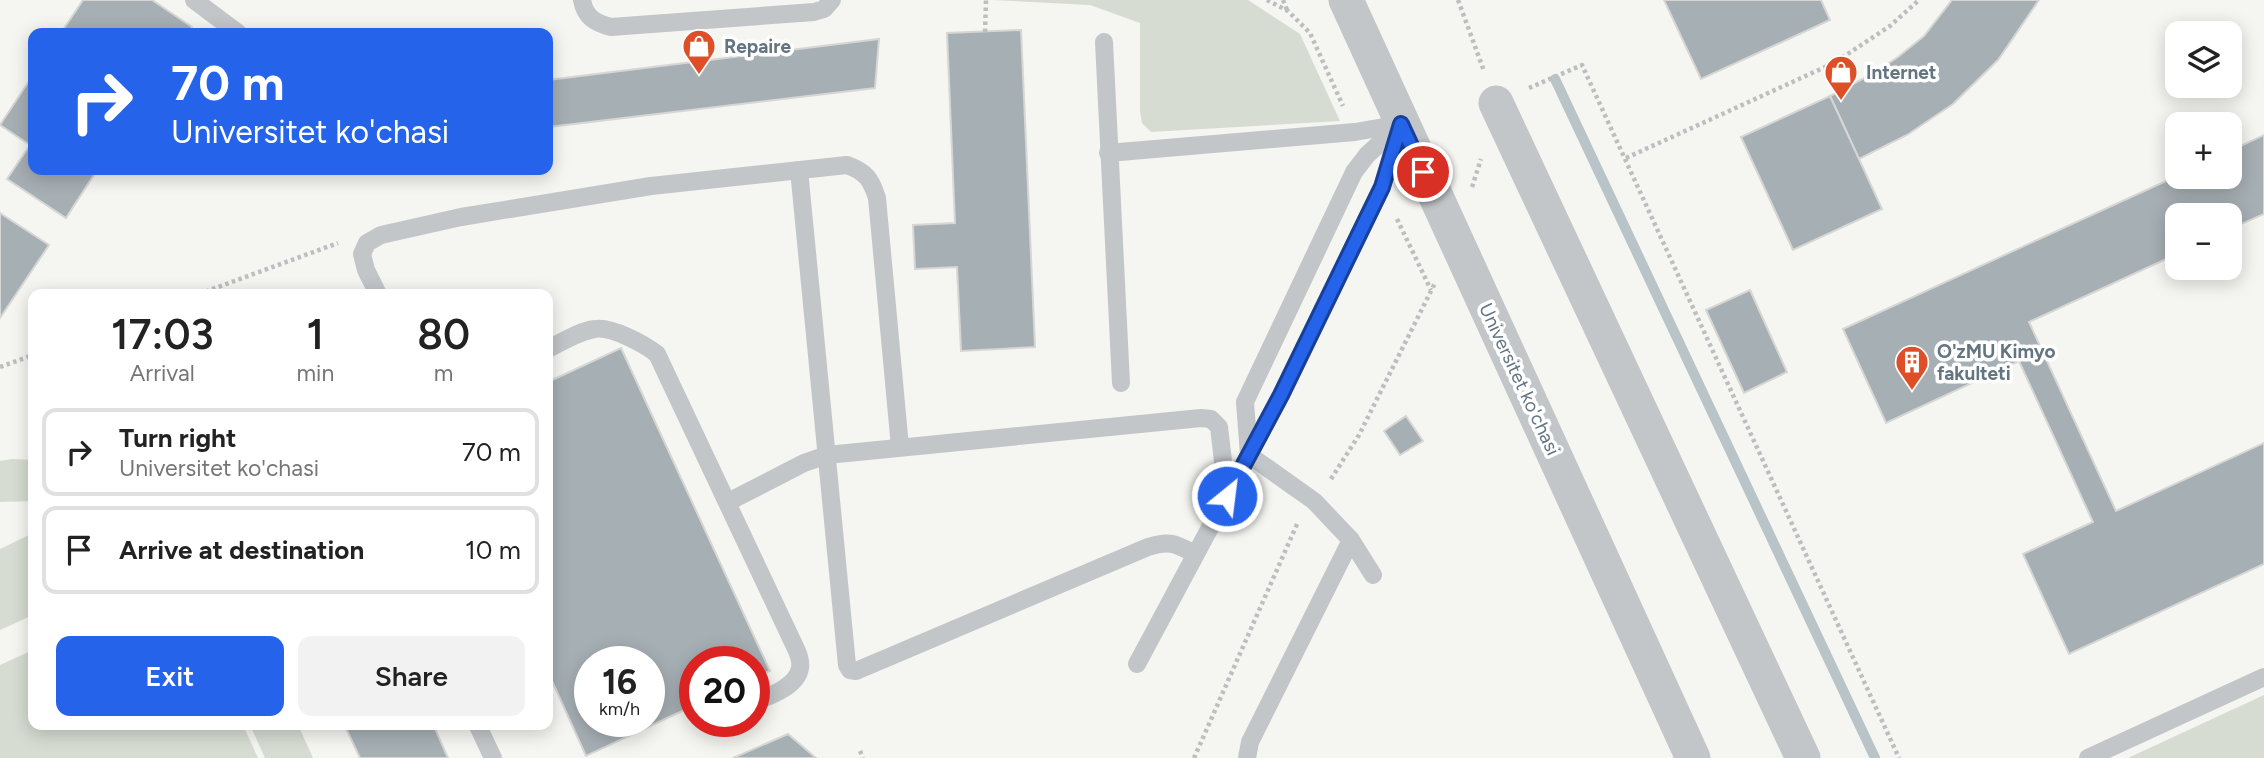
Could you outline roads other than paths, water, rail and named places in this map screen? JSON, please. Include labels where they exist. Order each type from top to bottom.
[{"type":"street","name":"Universitet ko'chasi","points":[[1346,0],[1693,758]]},
{"type":"street","points":[[1496,103],[1804,758]]},
{"type":"lane","points":[[194,0],[231,28]]},
{"type":"lane","points":[[582,0],[589,17],[598,24],[611,27],[814,12],[824,9],[832,0]]},
{"type":"lane","points":[[1104,42],[1121,383]]},
{"type":"lane","points":[[1108,153],[1355,132],[1401,124]]},
{"type":"lane","points":[[1249,456],[1244,402],[1354,172],[1367,155],[1401,124]]},
{"type":"lane","points":[[1138,664],[1281,395],[1382,187],[1401,124]]},
{"type":"lane","points":[[376,289],[362,254],[367,243],[381,235],[461,217],[651,186],[847,165],[862,170],[871,179],[877,198],[900,447]]},
{"type":"lane","points":[[799,170],[847,665],[850,670],[856,671],[1155,544],[1172,542],[1195,554]]},
{"type":"lane","points":[[553,347],[596,328],[606,329],[646,345],[657,354],[797,651],[801,667],[795,680],[770,695]]},
{"type":"lane","points":[[728,502],[804,463],[827,455],[1201,418],[1211,419],[1219,427],[1227,496]]},
{"type":"lane","points":[[1249,456],[1314,501],[1351,540],[1373,575]]},
{"type":"lane","points":[[1247,758],[1251,742],[1351,540]]},
{"type":"lane","points":[[2088,758],[2264,677]]},
{"type":"lane","points":[[480,730],[492,758]]},
{"type":"waterway","points":[[1555,79],[1875,758]]},
{"type":"place","name":"Repaire","points":[[699,76]]},
{"type":"place","name":"Internet","points":[[1841,102]]},
{"type":"place","name":"O'zMU Kimyo fakulteti","points":[[1912,392]]}]
